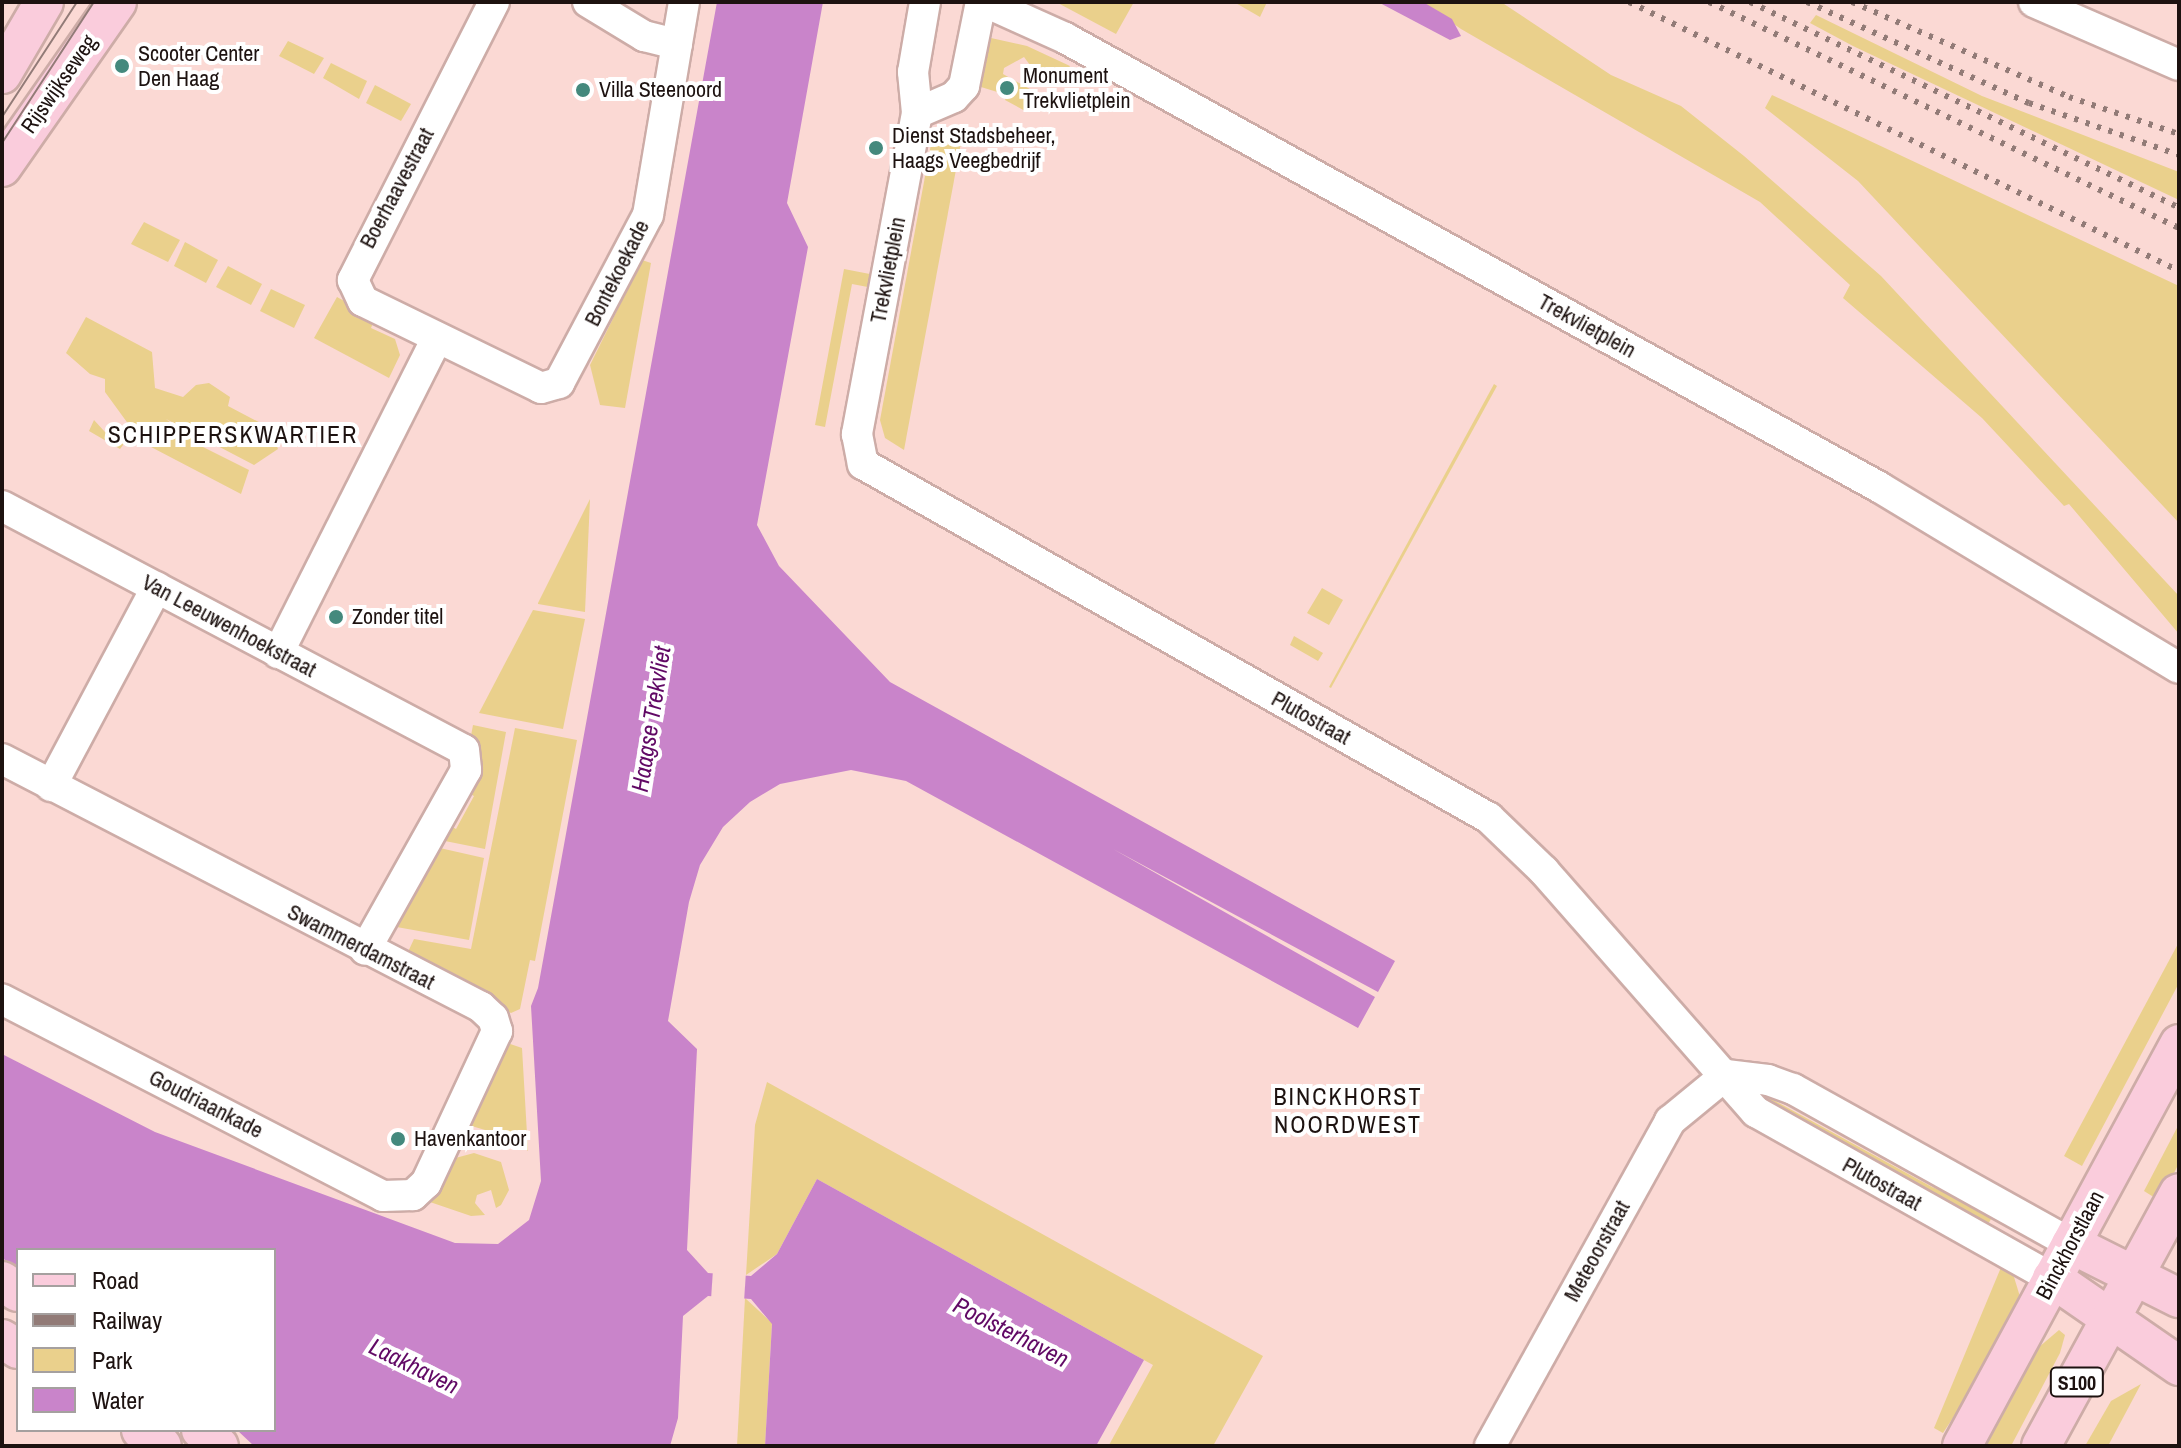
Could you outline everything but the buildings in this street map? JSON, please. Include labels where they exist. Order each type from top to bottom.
[{"type":"main road","points":[[2,74],[44,2]]},
{"type":"main road","name":"Rijswijkseweg","points":[[2,167],[117,2]]},
{"type":"main road","name":"Binckhorstlaan","points":[[1962,1446],[2179,1044]]},
{"type":"main road","name":"S100","points":[[2041,1446],[2179,1193]]},
{"type":"main road","points":[[2071,1244],[2179,1298]]},
{"type":"main road","points":[[2052,1278],[2179,1366]]},
{"type":"main road","points":[[144,1432],[162,1446]]},
{"type":"main road","points":[[203,1432],[219,1446]]},
{"type":"street","name":"Boerhaavestraat","points":[[494,2],[353,280],[363,301],[548,388]]},
{"type":"street","points":[[588,2],[644,36],[677,44]]},
{"type":"street","name":"Bontekoekade","points":[[548,388],[559,383],[648,215],[684,2]]},
{"type":"street","name":"Trekvlietplein","points":[[858,426],[917,113],[913,72],[925,2]]},
{"type":"street","name":"Trekvlietplein","points":[[917,113],[954,97],[964,86],[983,2],[1065,38],[1879,487],[2179,668]]},
{"type":"street","points":[[2034,2],[2179,65]]},
{"type":"street","points":[[278,653],[437,338]]},
{"type":"street","name":"Plutostraat","points":[[858,426],[858,454],[873,472],[1489,818],[1544,871],[1667,1015],[1767,1120],[2052,1278]]},
{"type":"street","name":"Van Leeuwenhoekstraat","points":[[2,506],[456,745],[467,755],[466,770],[365,950]]},
{"type":"street","points":[[51,786],[157,587]]},
{"type":"street","name":"Swammerdamstraat","points":[[2,759],[365,950],[481,1007],[493,1018],[497,1031],[426,1183],[413,1195]]},
{"type":"street","name":"Goudriaankade","points":[[2,999],[383,1196],[413,1195]]},
{"type":"street","name":"Plutostraat","points":[[1726,1075],[1788,1087],[2071,1244]]},
{"type":"street","name":"Meteoorstraat","points":[[1490,1446],[1667,1126],[1726,1075]]},
{"type":"green space","points":[[1056,2],[1134,2],[1116,34]]},
{"type":"green space","points":[[1234,2],[1267,2],[1260,17]]},
{"type":"green space","points":[[1423,2],[1501,2],[1611,75],[1681,106],[1744,156],[1881,276],[2179,596],[2179,634],[2069,504],[2064,506],[1982,418],[1843,298],[1850,285],[1760,202],[1461,29]]},
{"type":"green space","points":[[1816,15],[1982,96],[2179,172],[2179,200],[1853,46],[1810,23]]},
{"type":"green space","points":[[991,38],[1027,46],[1070,66],[1061,81],[1037,70],[1033,77],[1024,72],[1030,65],[1024,57],[1004,68],[1003,74],[1037,93],[1027,112],[1005,100],[1007,95],[981,87]]},
{"type":"green space","points":[[288,41],[324,58],[314,74],[279,56]]},
{"type":"green space","points":[[331,63],[367,81],[359,99],[323,78]]},
{"type":"green space","points":[[375,85],[411,104],[401,121],[366,103]]},
{"type":"green space","points":[[1772,95],[2179,286],[2179,523],[1858,181],[1765,108]]},
{"type":"green space","points":[[942,128],[963,132],[904,450],[885,438],[880,420],[931,144]]},
{"type":"green space","points":[[144,222],[180,240],[168,262],[131,244]]},
{"type":"green space","points":[[185,242],[218,260],[206,283],[174,266]]},
{"type":"green space","points":[[642,260],[651,263],[625,408],[600,405],[590,365]]},
{"type":"green space","points":[[228,266],[262,284],[251,305],[216,287]]},
{"type":"green space","points":[[844,269],[875,275],[873,288],[852,284],[825,427],[815,425]]},
{"type":"green space","points":[[271,289],[305,305],[294,328],[260,311]]},
{"type":"green space","points":[[337,297],[375,318],[371,328],[395,339],[400,355],[389,378],[314,338]]},
{"type":"green space","points":[[86,317],[152,352],[155,388],[183,397],[196,385],[209,383],[230,397],[228,406],[270,428],[278,449],[254,465],[166,419],[203,447],[249,470],[241,494],[130,436],[120,449],[89,431],[94,420],[105,432],[119,432],[129,425],[105,392],[105,379],[90,374],[66,353]]},
{"type":"green space","points":[[1494,384],[1497,386],[1329,687]]},
{"type":"green space","points":[[590,499],[585,612],[538,604],[538,603]]},
{"type":"green space","points":[[1322,588],[1343,600],[1329,625],[1307,613]]},
{"type":"green space","points":[[533,610],[585,619],[563,729],[479,713]]},
{"type":"green space","points":[[1294,636],[1323,653],[1318,661],[1290,645]]},
{"type":"green space","points":[[473,725],[506,732],[485,849],[435,839],[444,822],[456,829],[474,796],[461,789]]},
{"type":"green space","points":[[515,728],[577,740],[535,961],[530,960],[520,1009],[511,1013],[407,954],[414,939],[471,949]]},
{"type":"green space","points":[[431,846],[484,858],[469,940],[391,926]]},
{"type":"green space","points":[[2179,942],[2179,983],[2082,1166],[2064,1156]]},
{"type":"green space","points":[[507,1043],[522,1048],[528,1151],[515,1139],[465,1124]]},
{"type":"green space","points":[[767,1082],[1263,1356],[1213,1446],[1109,1445],[1153,1365],[817,1179],[777,1254],[746,1275],[755,1125]]},
{"type":"green space","points":[[1746,1085],[1932,1187],[1995,1212],[1987,1226],[1743,1091]]},
{"type":"green space","points":[[2179,1124],[2179,1163],[2160,1201],[2144,1191]]},
{"type":"green space","points":[[474,1153],[501,1162],[509,1190],[501,1205],[496,1208],[491,1190],[477,1195],[475,1203],[485,1215],[471,1216],[427,1201],[448,1160]]},
{"type":"green space","points":[[2002,1265],[2014,1277],[2021,1300],[2003,1342],[1943,1433],[1934,1428]]},
{"type":"green space","points":[[745,1298],[772,1323],[765,1446],[737,1446]]},
{"type":"green space","points":[[2059,1330],[2065,1335],[2060,1353],[2011,1446],[1977,1446],[2032,1353]]},
{"type":"green space","points":[[2141,1384],[2108,1446],[2085,1446],[2111,1401]]},
{"type":"water","points":[[717,2],[823,2],[787,203],[808,247],[757,525],[779,566],[890,682],[1395,961],[1378,992],[1113,849],[1375,997],[1358,1028],[906,781],[851,770],[780,784],[750,802],[723,827],[700,865],[689,902],[668,1021],[697,1049],[687,1250],[708,1273],[751,1276],[777,1254],[817,1179],[1144,1360],[1096,1446],[765,1446],[772,1324],[751,1299],[708,1296],[683,1316],[678,1418],[670,1446],[254,1446],[239,1432],[276,1432],[276,1248],[16,1248],[16,1267],[2,1258],[2,1054],[155,1132],[455,1243],[498,1244],[529,1220],[541,1181],[531,1006],[538,988]]},
{"type":"water","points":[[1378,2],[1423,2],[1452,19],[1461,36],[1450,40]]},
{"type":"pier","points":[[713,1269],[746,1271],[744,1302],[711,1300]]},
{"type":"tram line","points":[[2,117],[77,2]]},
{"type":"tram line","points":[[2,143],[94,2]]},
{"type":"railway","points":[[1629,2],[2179,271]]},
{"type":"railway","points":[[1709,2],[2179,228]]},
{"type":"railway","points":[[1750,2],[2179,208]]},
{"type":"railway","points":[[1807,2],[2029,103],[2179,155]]},
{"type":"railway","points":[[1852,2],[2069,97],[2179,134]]},
{"type":"place","name":"Scooter Center Den Haag","points":[[122,66]]},
{"type":"place","name":"Monument Trekvlietplein","points":[[1007,88]]},
{"type":"place","name":"Villa Steenoord","points":[[583,90]]},
{"type":"place","name":"Dienst Stadsbeheer, Haags Veegbedrijf","points":[[876,148]]},
{"type":"place","name":"Zonder titel","points":[[336,617]]},
{"type":"place","name":"Havenkantoor","points":[[398,1139]]},
{"type":"district","name":"SCHIPPERSKWARTIER","points":[[233,435]]},
{"type":"district","name":"BINCKHORST NOORDWEST","points":[[1348,1111]]},
{"type":"water label","name":"Haagse Trekvliet","points":[[651,719]]},
{"type":"water label","name":"Poolsterhaven","points":[[1011,1332]]},
{"type":"water label","name":"Laakhaven","points":[[414,1366]]}]
